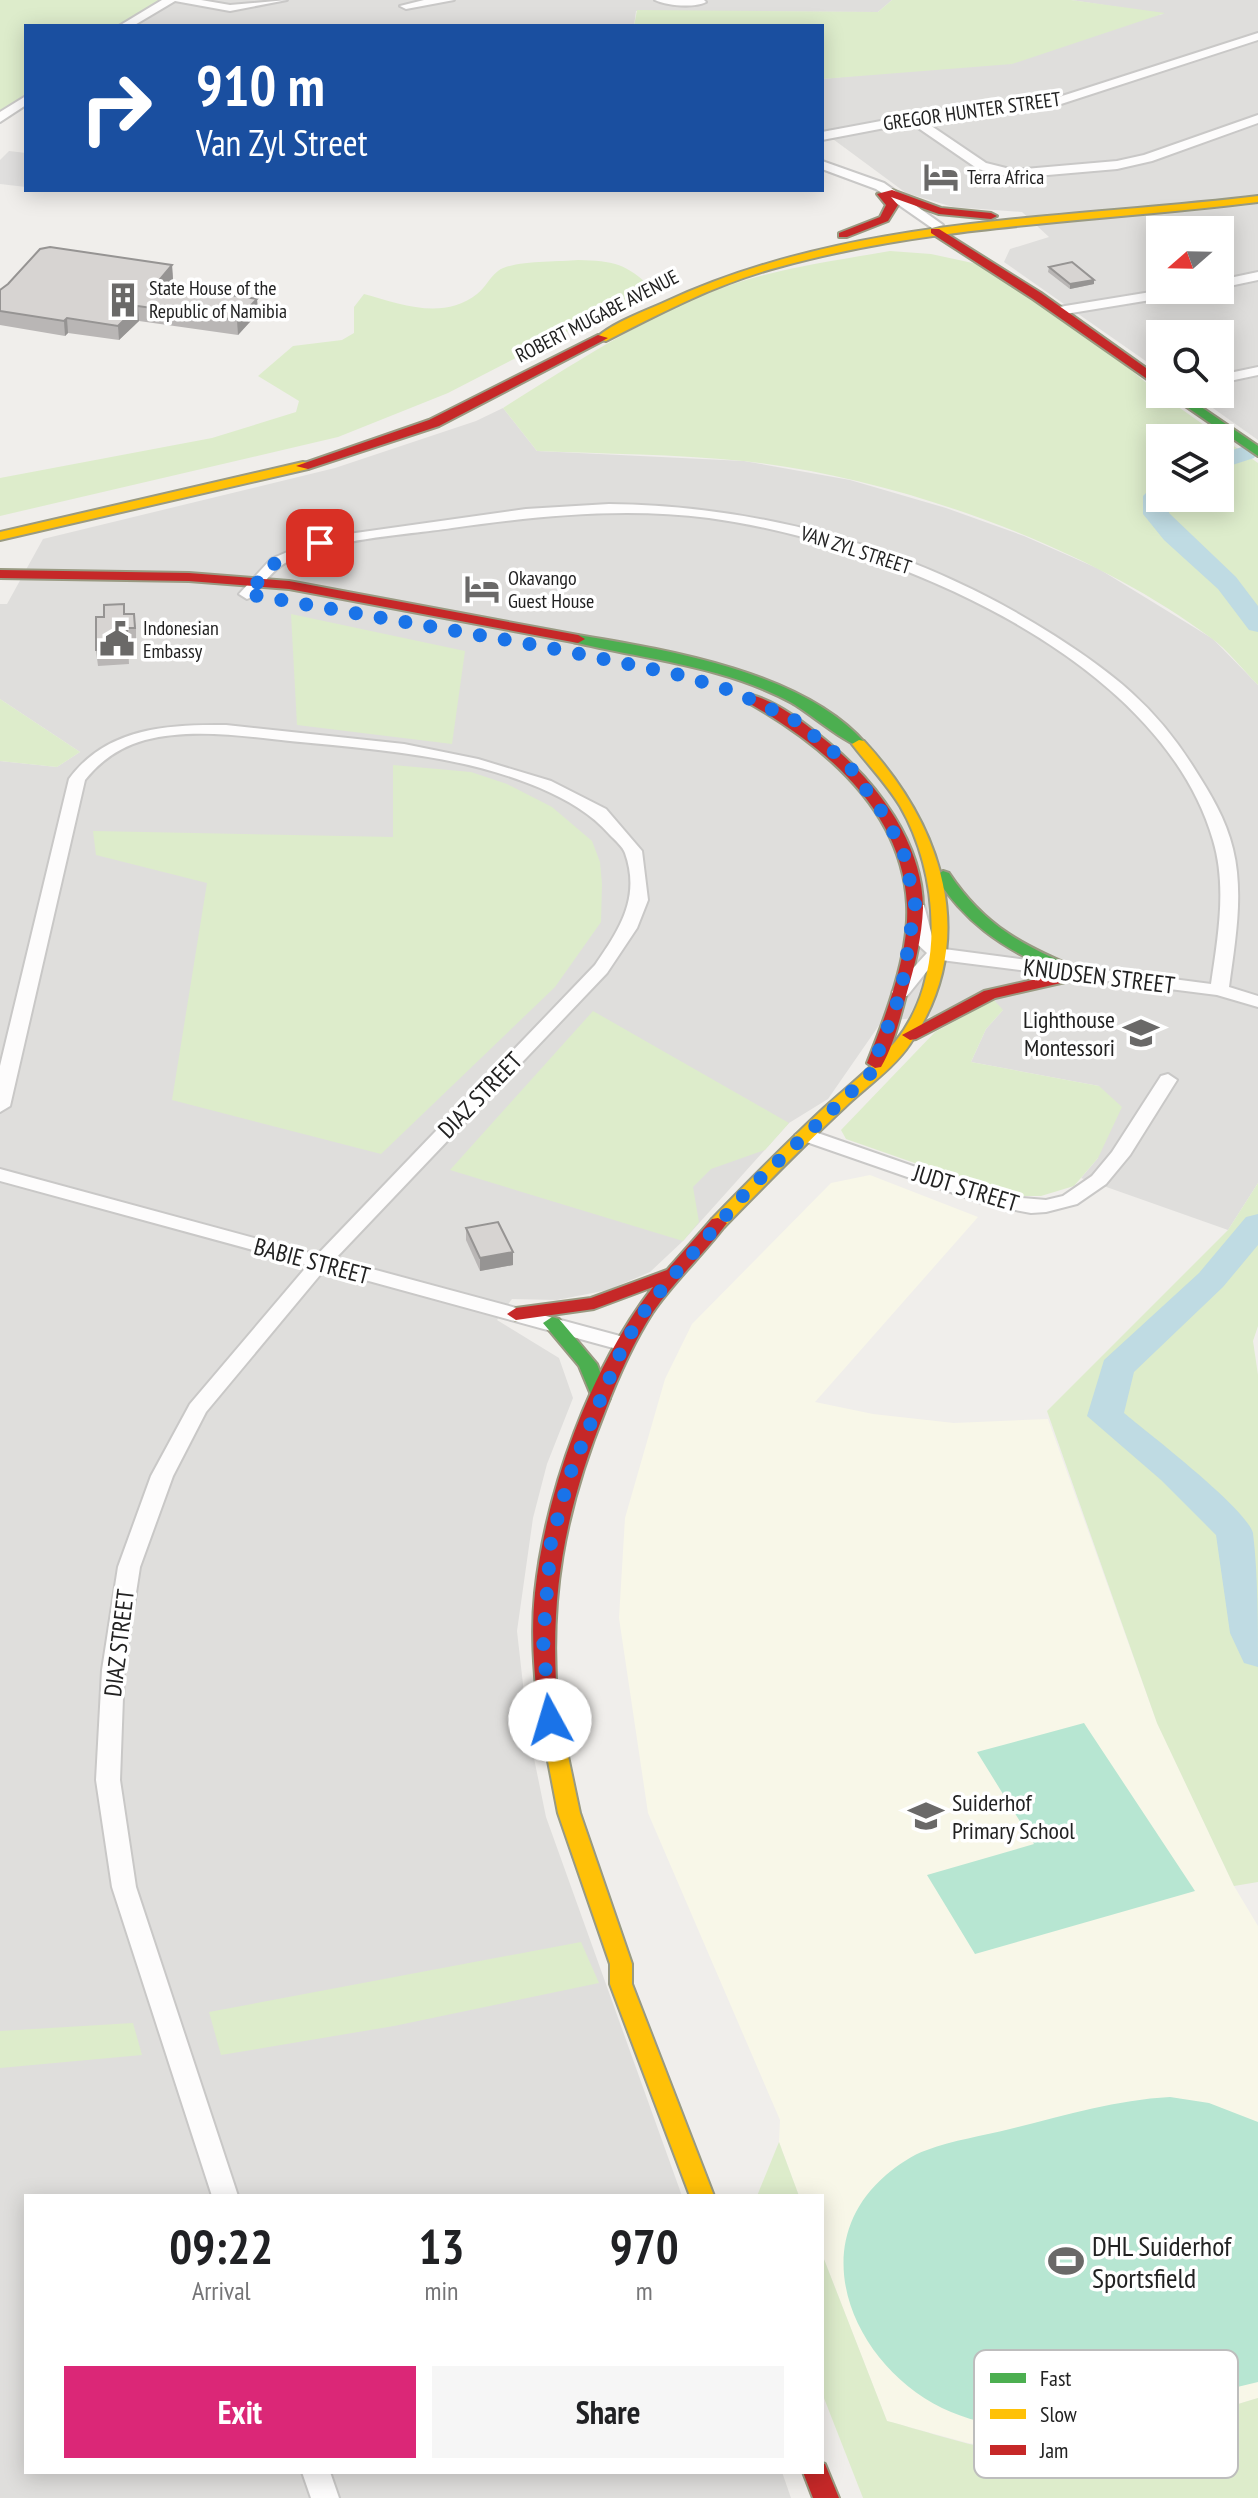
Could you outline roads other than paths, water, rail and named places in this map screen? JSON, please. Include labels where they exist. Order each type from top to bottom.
[{"type":"street","points":[[128,24],[170,0]]},
{"type":"street","points":[[180,0],[230,8],[281,0]]},
{"type":"street","points":[[394,0],[425,20]]},
{"type":"street","points":[[406,6],[448,0]]},
{"type":"street","points":[[661,0],[700,2]]},
{"type":"street","name":"GREGOR HUNTER STREET","points":[[824,136],[913,119],[1061,100],[1258,36]]},
{"type":"street","points":[[0,118],[23,104]]},
{"type":"street","points":[[913,119],[982,166],[1014,174],[1133,161],[1258,119]]},
{"type":"street","points":[[824,167],[888,194],[939,211],[1022,221]]},
{"type":"street","points":[[888,194],[989,261],[1146,374]]},
{"type":"street","points":[[811,244],[884,219],[892,205],[888,194]]},
{"type":"street","name":"ROBERT MUGABE AVENUE","points":[[0,521],[359,436],[456,398],[588,325],[674,284],[734,263],[811,244],[1258,199]]},
{"type":"street","points":[[989,261],[995,242],[1022,221]]},
{"type":"street","name":"ROBERT MUGABE AVENUE","points":[[0,536],[330,460],[388,442],[470,408],[689,292],[773,264],[939,230]]},
{"type":"street","points":[[773,264],[900,247],[939,250],[989,261]]},
{"type":"street","points":[[1234,281],[1258,276]]},
{"type":"street","points":[[1059,311],[1146,297]]},
{"type":"street","points":[[1234,376],[1258,371]]},
{"type":"street","points":[[1194,408],[1258,452]]},
{"type":"street","name":"VAN ZYL STREET","points":[[251,588],[293,552],[320,543],[611,508],[730,516],[788,529],[915,568],[1040,632],[1104,677],[1147,714],[1181,760],[1206,799],[1227,862],[1226,937],[1219,990]]},
{"type":"street","points":[[54,524],[21,540],[14,552],[20,563],[36,571],[61,575]]},
{"type":"street","points":[[0,574],[61,575],[353,596],[591,641],[746,677],[797,698],[863,744],[904,793],[954,900],[969,919],[1032,957],[1078,974]]},
{"type":"street","points":[[0,586],[251,588],[676,674],[733,691],[778,710],[813,732],[847,763],[887,819],[904,855],[924,942],[939,954]]},
{"type":"street","name":"DIAZ STREET","points":[[0,1106],[77,779],[90,760],[114,746],[156,733],[226,730],[481,763],[537,778],[574,796],[628,841],[637,866],[640,898],[629,930],[601,969],[320,1263],[197,1409],[162,1476],[129,1567],[113,1670],[108,1780],[124,1887],[224,2194]]},
{"type":"street","points":[[910,1035],[939,954],[937,880],[926,835]]},
{"type":"street","points":[[870,1074],[901,992],[915,904]]},
{"type":"street","points":[[901,992],[912,982],[919,964],[939,954]]},
{"type":"street","name":"KNUDSEN STREET","points":[[939,954],[1219,990],[1258,1002]]},
{"type":"street","points":[[701,2194],[621,1984],[621,1964],[572,1827],[554,1747],[543,1640],[551,1542],[570,1474],[624,1344],[647,1307],[749,1189],[910,1035],[960,1004],[985,993],[1078,974]]},
{"type":"street","name":"JUDT STREET","points":[[805,1135],[995,1201],[1031,1207],[1046,1206],[1070,1200],[1099,1180],[1120,1155],[1168,1080]]},
{"type":"street","name":"BABIE STREET","points":[[0,1175],[624,1344]]},
{"type":"street","points":[[516,1314],[570,1309],[614,1300],[679,1269]]},
{"type":"street","points":[[552,1323],[588,1364],[601,1398]]},
{"type":"street","points":[[621,1964],[635,1978],[656,2027],[718,2194]]},
{"type":"street","points":[[317,2474],[325,2498]]},
{"type":"street","points":[[817,2474],[826,2498]]},
{"type":"waterway","points":[[1234,457],[1245,453]]},
{"type":"waterway","points":[[1156,512],[1173,535],[1227,583],[1258,624]]},
{"type":"waterway","points":[[1258,1224],[1211,1280],[1117,1368],[1105,1416],[1174,1472],[1234,1531],[1249,1633],[1258,1654]]},
{"type":"place","name":"Terra Africa","points":[[941,177]]},
{"type":"place","name":"State House of the Republic of Namibia","points":[[123,300]]},
{"type":"place","name":"Okavango Guest House","points":[[482,589]]},
{"type":"place","name":"Indonesian Embassy","points":[[117,639]]},
{"type":"place","name":"Lighthouse Montessori","points":[[1141,1033]]},
{"type":"place","name":"Suiderhof Primary School","points":[[926,1816]]},
{"type":"place","name":"DHL Suiderhof Sportsfield","points":[[1066,2261]]}]
